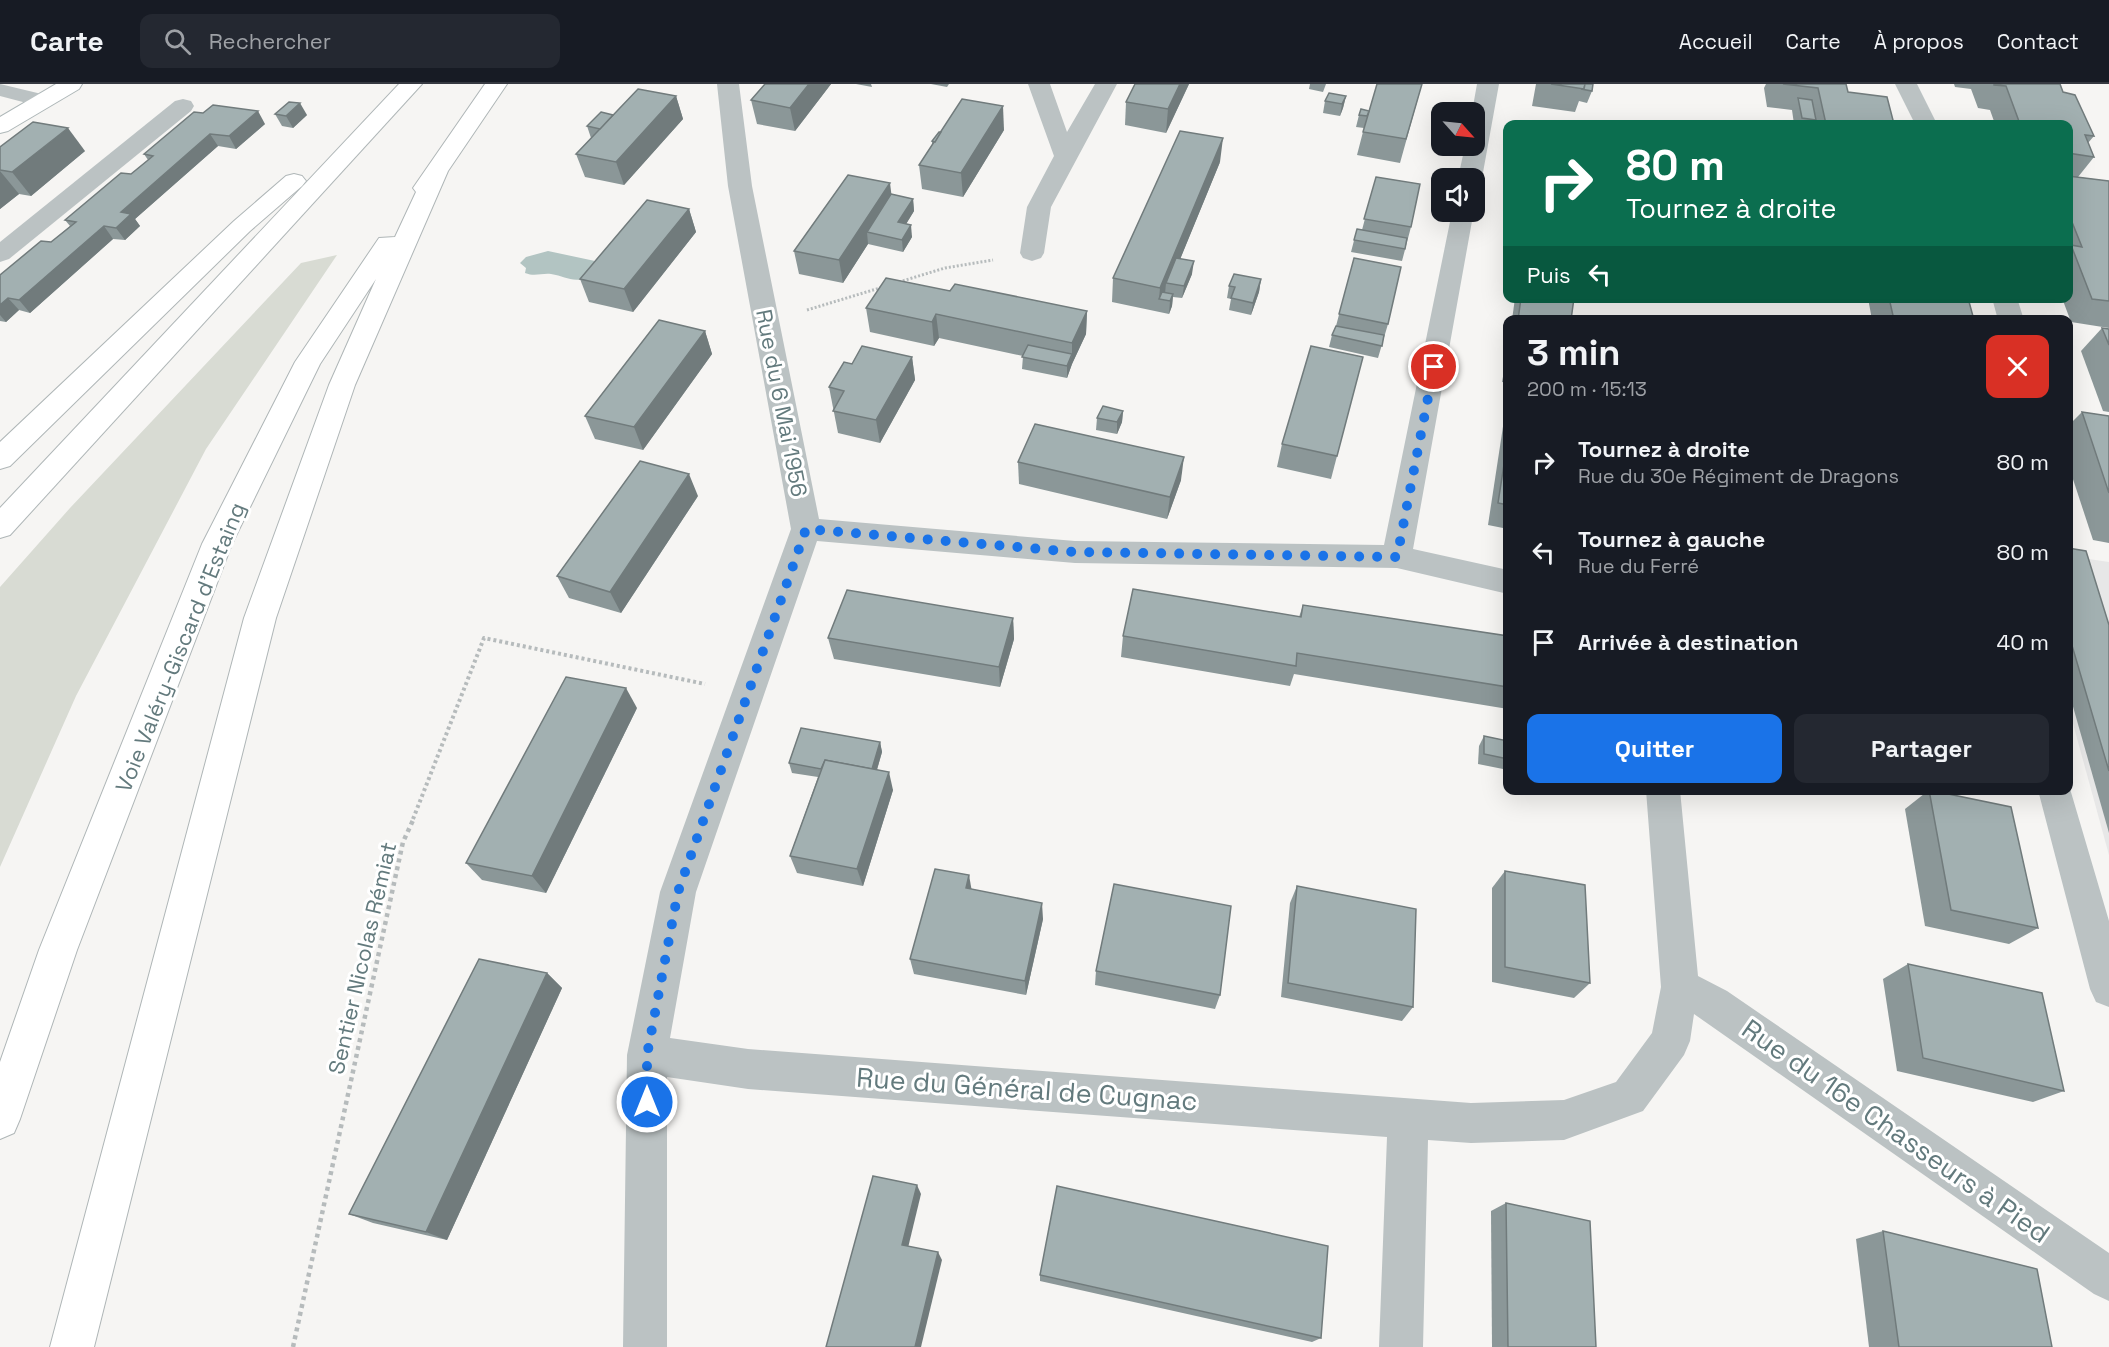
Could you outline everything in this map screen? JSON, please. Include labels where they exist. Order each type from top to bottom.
[{"type":"main road","points":[[0,126],[71,84]]},
{"type":"main road","points":[[0,459],[242,226],[406,84]]},
{"type":"main road","points":[[0,527],[411,84]]},
{"type":"main road","name":"Voie Valéry-Giscard d'Estaing","points":[[0,1119],[58,950],[217,544],[308,362],[496,84]]},
{"type":"main road","points":[[72,1347],[260,618],[342,385],[437,170]]},
{"type":"street","name":"Rue du 6 Mai 1956","points":[[645,1347],[647,1055],[678,892],[806,529],[740,186],[729,84]]},
{"type":"street","points":[[1039,84],[1065,156]]},
{"type":"street","points":[[1032,254],[1038,207],[1106,84]]},
{"type":"street","points":[[1472,168],[1488,84]]},
{"type":"street","points":[[1906,84],[1924,120]]},
{"type":"street","points":[[0,89],[42,101]]},
{"type":"street","points":[[0,254],[183,106]]},
{"type":"street","points":[[1397,557],[1462,222]]},
{"type":"street","points":[[806,529],[1075,552],[1397,557],[1503,581]]},
{"type":"street","name":"Rue du Général de Cugnac","points":[[647,1055],[747,1069],[1471,1123],[1564,1120],[1629,1097],[1670,1041],[1680,987],[1662,795]]},
{"type":"street","points":[[2056,795],[2109,989]]},
{"type":"street","name":"Rue du 16e Chasseurs à Pied","points":[[1680,987],[1713,1004],[2109,1279]]},
{"type":"street","points":[[1401,1347],[1408,1118]]},
{"type":"path","points":[[765,319],[792,314],[945,268],[1032,254]]},
{"type":"path","name":"Sentier Nicolas Rémiat","points":[[293,1347],[403,842],[424,796],[484,638],[746,694]]},
{"type":"shaded area","points":[[548,251],[595,261],[586,278],[581,279],[525,273],[526,268],[520,263],[526,257]]},
{"type":"shaded area","points":[[337,255],[206,449],[76,696],[0,867],[0,587],[70,508],[301,263]]},
{"type":"shaded area","points":[[2073,557],[2109,562],[2109,855],[2073,724]]},
{"type":"building","points":[[765,84],[809,84],[790,108],[751,100]]},
{"type":"building","points":[[1135,84],[1180,84],[1168,109],[1126,102]]},
{"type":"building","points":[[1377,84],[1422,84],[1406,139],[1363,132]]},
{"type":"building","points":[[1551,84],[1585,84],[1584,89]]},
{"type":"building","points":[[1585,84],[1593,84],[1592,91],[1581,89],[1584,89]]},
{"type":"building","points":[[1783,84],[1846,84],[1848,92],[1887,97],[1893,120],[1825,120],[1818,88]]},
{"type":"building","points":[[2060,84],[2063,92],[2075,95],[2094,136],[2085,135],[2094,157],[2073,154],[2073,120],[2019,120],[2006,86],[1994,85]]},
{"type":"building","points":[[638,89],[676,96],[616,162],[576,154]]},
{"type":"building","points":[[1329,93],[1346,96],[1342,104],[1325,101]]},
{"type":"building","points":[[1798,98],[1812,100],[1816,120],[1802,118]]},
{"type":"building","points":[[962,99],[1003,106],[961,173],[919,165]]},
{"type":"building","points":[[289,102],[300,103],[286,116],[275,114]]},
{"type":"building","points":[[213,105],[258,111],[229,136],[210,134],[121,212],[131,214],[116,228],[104,226],[19,300],[8,298],[0,305],[0,275],[41,241],[51,242],[76,222],[65,220],[121,173],[131,174],[153,156],[144,154],[194,112],[203,113]]},
{"type":"building","points":[[1361,109],[1369,111],[1367,116],[1359,115]]},
{"type":"building","points":[[601,112],[613,115],[600,129],[587,126]]},
{"type":"building","points":[[33,122],[68,128],[12,172],[0,170],[0,147]]},
{"type":"building","points":[[1180,131],[1223,138],[1160,288],[1113,278]]},
{"type":"building","points":[[941,132],[935,142],[932,141]]},
{"type":"building","points":[[848,175],[890,183],[839,260],[794,251]]},
{"type":"building","points":[[1376,177],[1420,184],[1411,227],[1364,219]]},
{"type":"building","points":[[2073,177],[2109,181],[2109,301],[2092,299],[2073,250],[2073,245],[2082,247],[2073,224]]},
{"type":"building","points":[[891,194],[913,199],[898,222],[911,225],[902,240],[867,232]]},
{"type":"building","points":[[647,200],[689,209],[624,289],[580,279]]},
{"type":"building","points":[[1357,229],[1407,238],[1405,249],[1354,240]]},
{"type":"building","points":[[1176,258],[1194,261],[1184,286],[1166,283]]},
{"type":"building","points":[[1354,258],[1401,267],[1388,324],[1339,314]]},
{"type":"building","points":[[1234,274],[1261,279],[1253,303],[1231,298],[1235,287],[1229,286]]},
{"type":"building","points":[[886,278],[950,291],[955,284],[1087,311],[1072,343],[936,314],[932,322],[866,308]]},
{"type":"building","points":[[1162,292],[1173,294],[1170,301],[1159,299]]},
{"type":"building","points":[[1520,303],[1573,303],[1572,315],[1519,315]]},
{"type":"building","points":[[1890,303],[1969,303],[1973,315],[1893,315]]},
{"type":"building","points":[[659,320],[705,331],[634,427],[585,416]]},
{"type":"building","points":[[1336,326],[1384,335],[1382,346],[1332,335]]},
{"type":"building","points":[[2102,328],[2109,329],[2109,345]]},
{"type":"building","points":[[1028,345],[1072,354],[1067,366],[1022,357]]},
{"type":"building","points":[[862,346],[912,357],[876,420],[833,411],[844,391],[829,387],[844,362],[852,364]]},
{"type":"building","points":[[1311,346],[1363,357],[1337,456],[1282,444]]},
{"type":"building","points":[[1103,406],[1123,411],[1117,422],[1097,418]]},
{"type":"building","points":[[2082,412],[2109,416],[2109,493]]},
{"type":"building","points":[[1035,424],[1184,457],[1170,497],[1018,462]]},
{"type":"building","points":[[640,461],[689,474],[610,592],[557,576]]},
{"type":"building","points":[[1503,471],[1503,504],[1498,503]]},
{"type":"building","points":[[2073,549],[2086,551],[2109,625],[2109,771],[2073,649]]},
{"type":"building","points":[[1133,589],[1301,617],[1303,605],[1503,635],[1503,686],[1297,653],[1296,666],[1123,636]]},
{"type":"building","points":[[847,590],[1013,618],[999,667],[828,638]]},
{"type":"building","points":[[566,677],[626,688],[532,876],[466,863]]},
{"type":"building","points":[[801,728],[880,742],[872,769],[825,760],[821,769],[789,763]]},
{"type":"building","points":[[1484,736],[1503,740],[1503,758],[1484,754]]},
{"type":"building","points":[[825,760],[889,772],[857,869],[790,856]]},
{"type":"building","points":[[1930,795],[1953,795],[2011,807],[2038,928],[1951,910]]},
{"type":"building","points":[[935,869],[969,875],[966,888],[1042,903],[1025,981],[910,959]]},
{"type":"building","points":[[1505,871],[1585,885],[1590,983],[1505,967]]},
{"type":"building","points":[[1114,884],[1231,906],[1220,995],[1096,971]]},
{"type":"building","points":[[1297,886],[1416,909],[1413,1007],[1288,983]]},
{"type":"building","points":[[479,959],[547,973],[426,1232],[349,1214]]},
{"type":"building","points":[[1908,964],[2042,993],[2064,1091],[1923,1058]]},
{"type":"building","points":[[873,1176],[917,1185],[902,1245],[938,1252],[915,1347],[826,1347]]},
{"type":"building","points":[[1057,1186],[1328,1246],[1321,1338],[1040,1275]]},
{"type":"building","points":[[1506,1203],[1590,1221],[1596,1347],[1508,1347]]},
{"type":"building","points":[[1883,1231],[2037,1269],[2052,1347],[1899,1347]]},
{"type":"route","points":[[647,1102],[647,1055],[678,892],[806,529],[1075,552],[1397,557],[1434,367]]}]
